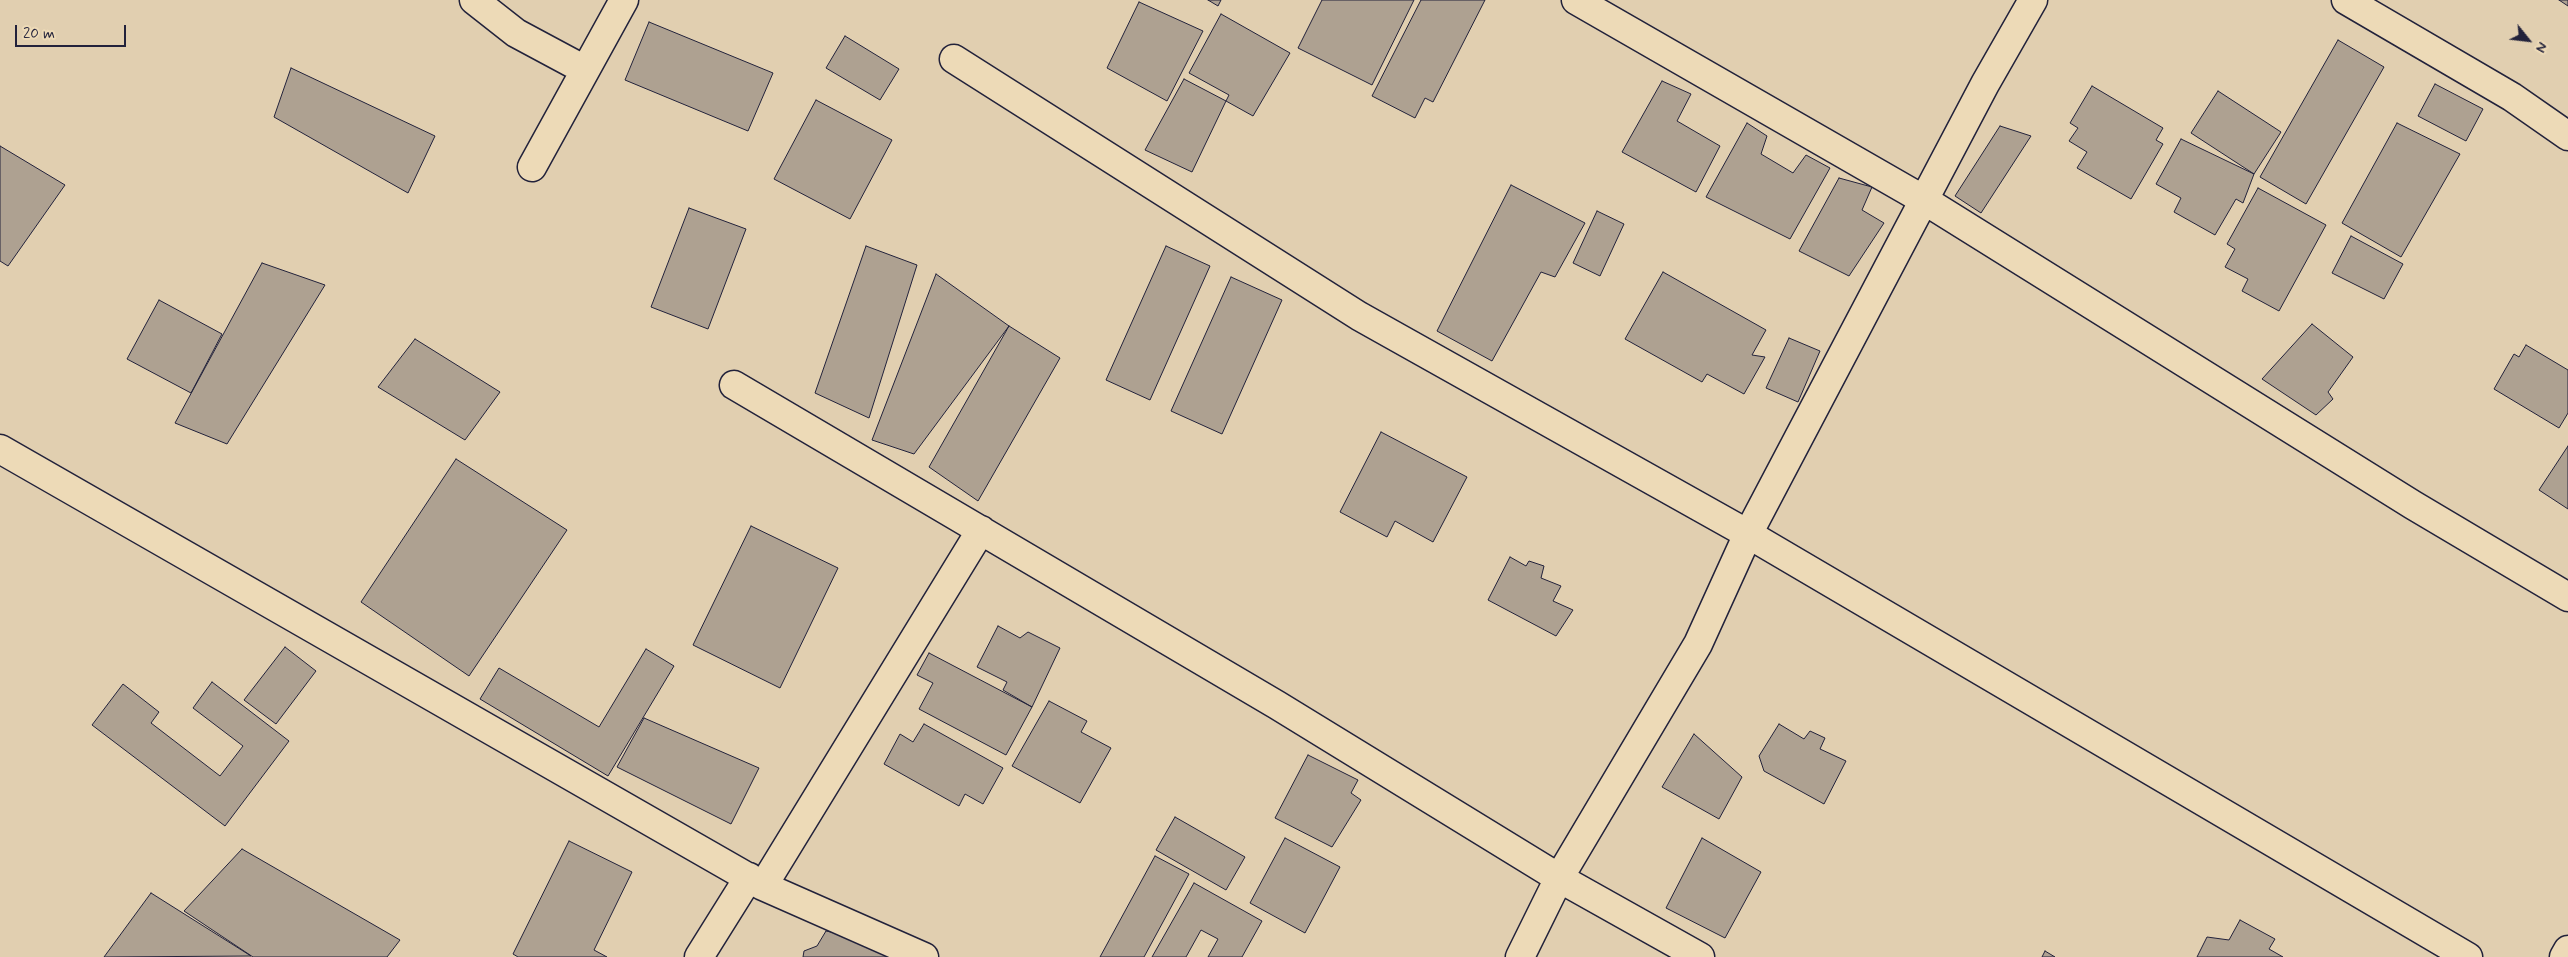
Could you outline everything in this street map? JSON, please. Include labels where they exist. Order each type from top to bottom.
[{"type":"street","points":[[474,0],[516,33],[585,70]]},
{"type":"street","points":[[532,167],[624,0]]},
{"type":"street","points":[[1576,0],[1924,200],[2413,506],[2568,597]]},
{"type":"street","points":[[1520,957],[1559,878],[1698,644],[1748,534],[1985,84],[2033,0]]},
{"type":"street","points":[[2346,0],[2512,98],[2568,136]]},
{"type":"street","points":[[954,59],[1359,316],[1748,534],[2468,957]]},
{"type":"street","points":[[734,385],[1277,706],[1559,878],[1700,957]]},
{"type":"street","points":[[0,449],[756,882],[924,957]]},
{"type":"street","points":[[699,957],[756,882],[981,530]]},
{"type":"street","points":[[2564,957],[2568,950]]},
{"type":"building","points":[[1208,0],[1221,0],[1218,6]]},
{"type":"building","points":[[1322,0],[1414,0],[1372,85],[1298,48]]},
{"type":"building","points":[[1421,0],[1485,0],[1433,102],[1425,98],[1415,118],[1372,96]]},
{"type":"building","points":[[2559,0],[2568,0],[2568,6]]},
{"type":"building","points":[[1139,2],[1203,31],[1167,101],[1107,68]]},
{"type":"building","points":[[1221,14],[1290,53],[1253,116],[1226,101],[1229,95],[1189,73]]},
{"type":"building","points":[[649,22],[773,73],[748,131],[625,80]]},
{"type":"building","points":[[845,36],[899,69],[880,100],[826,68]]},
{"type":"building","points":[[2338,40],[2384,67],[2306,204],[2260,177]]},
{"type":"building","points":[[291,68],[435,136],[408,193],[274,117]]},
{"type":"building","points":[[1184,79],[1226,101],[1192,172],[1145,150]]},
{"type":"building","points":[[1662,81],[1691,94],[1677,121],[1720,146],[1696,192],[1622,152]]},
{"type":"building","points":[[2435,84],[2483,109],[2466,141],[2418,116]]},
{"type":"building","points":[[2092,86],[2163,128],[2156,140],[2163,144],[2131,199],[2077,168],[2087,152],[2069,141],[2078,128],[2070,123]]},
{"type":"building","points":[[2218,91],[2281,132],[2254,174],[2191,133]]},
{"type":"building","points":[[816,100],[892,140],[850,219],[774,179]]},
{"type":"building","points":[[1747,123],[1767,136],[1761,154],[1793,173],[1806,155],[1830,168],[1790,239],[1706,197]]},
{"type":"building","points":[[2397,123],[2460,154],[2401,257],[2342,223]]},
{"type":"building","points":[[2000,126],[2031,136],[1981,213],[1955,196]]},
{"type":"building","points":[[2181,139],[2254,174],[2243,203],[2236,199],[2215,235],[2174,212],[2181,198],[2156,184]]},
{"type":"building","points":[[0,146],[65,185],[8,266],[0,261]]},
{"type":"building","points":[[1839,178],[1872,187],[1862,210],[1884,223],[1849,276],[1799,251]]},
{"type":"building","points":[[1511,185],[1585,223],[1555,277],[1541,272],[1492,361],[1437,331]]},
{"type":"building","points":[[2258,188],[2326,225],[2279,311],[2242,291],[2248,279],[2225,267],[2235,249],[2227,244]]},
{"type":"building","points":[[689,208],[746,229],[708,329],[651,307]]},
{"type":"building","points":[[1597,211],[1624,224],[1600,276],[1573,263]]},
{"type":"building","points":[[2351,236],[2403,264],[2384,299],[2332,273]]},
{"type":"building","points":[[866,246],[917,265],[869,418],[815,393]]},
{"type":"building","points":[[1166,246],[1210,266],[1150,400],[1106,380]]},
{"type":"building","points":[[262,263],[325,285],[227,444],[175,423]]},
{"type":"building","points":[[1663,272],[1766,330],[1752,355],[1765,357],[1744,394],[1707,374],[1702,382],[1625,339]]},
{"type":"building","points":[[936,274],[1009,326],[914,454],[872,440]]},
{"type":"building","points":[[1231,277],[1282,300],[1222,434],[1171,411]]},
{"type":"building","points":[[159,300],[222,334],[191,393],[127,359]]},
{"type":"building","points":[[2312,324],[2353,357],[2328,392],[2333,399],[2316,415],[2262,379]]},
{"type":"building","points":[[1009,326],[1060,358],[978,501],[929,467]]},
{"type":"building","points":[[1789,338],[1820,351],[1798,402],[1766,388]]},
{"type":"building","points":[[415,339],[500,392],[465,440],[378,387]]},
{"type":"building","points":[[2526,345],[2568,370],[2568,413],[2559,428],[2494,389],[2514,354],[2519,357]]},
{"type":"building","points":[[1381,432],[1467,477],[1433,542],[1395,521],[1387,537],[1340,512]]},
{"type":"building","points":[[2568,446],[2568,509],[2539,490]]},
{"type":"building","points":[[456,459],[567,530],[469,676],[361,602]]},
{"type":"building","points":[[751,526],[838,568],[780,688],[693,645]]},
{"type":"building","points":[[1510,557],[1526,566],[1529,561],[1544,566],[1541,578],[1561,586],[1553,601],[1573,610],[1556,636],[1488,600]]},
{"type":"building","points":[[998,626],[1020,638],[1028,632],[1060,648],[1032,707],[1003,690],[1007,682],[977,667]]},
{"type":"building","points":[[285,647],[316,671],[276,724],[244,700]]},
{"type":"building","points":[[646,649],[674,666],[608,776],[480,699],[499,668],[599,727]]},
{"type":"building","points":[[929,653],[1032,707],[1006,755],[919,709],[933,683],[917,675]]},
{"type":"building","points":[[212,682],[289,741],[225,826],[92,725],[123,684],[159,712],[151,723],[220,776],[243,746],[193,708]]},
{"type":"building","points":[[1049,701],[1087,721],[1081,732],[1111,748],[1080,803],[1012,766]]},
{"type":"building","points":[[644,718],[759,768],[731,824],[617,767]]},
{"type":"building","points":[[924,724],[1003,768],[983,804],[965,794],[959,806],[884,764],[900,734],[913,742]]},
{"type":"building","points":[[1779,724],[1804,739],[1810,731],[1825,738],[1820,749],[1846,761],[1824,804],[1764,771],[1759,756]]},
{"type":"building","points":[[1694,734],[1742,777],[1719,819],[1662,787]]},
{"type":"building","points":[[1308,755],[1358,780],[1351,793],[1361,800],[1332,847],[1275,818]]},
{"type":"building","points":[[1175,817],[1245,857],[1226,890],[1156,850]]},
{"type":"building","points":[[1285,838],[1340,867],[1305,933],[1250,903]]},
{"type":"building","points":[[1702,838],[1761,872],[1725,938],[1666,908]]},
{"type":"building","points":[[569,841],[632,872],[594,950],[607,957],[518,957],[513,954]]},
{"type":"building","points":[[242,849],[400,940],[387,957],[253,957],[184,911]]},
{"type":"building","points":[[1155,856],[1189,874],[1144,957],[1100,957]]},
{"type":"building","points":[[1194,883],[1262,921],[1242,957],[1208,957],[1218,939],[1201,930],[1186,957],[1152,957]]},
{"type":"building","points":[[151,893],[251,956],[104,957]]},
{"type":"building","points":[[2240,920],[2275,939],[2269,949],[2283,957],[2197,957],[2207,937],[2229,940]]},
{"type":"building","points":[[826,931],[847,935],[890,957],[803,957],[804,951],[817,946]]},
{"type":"building","points":[[2045,951],[2055,957],[2042,957]]}]
